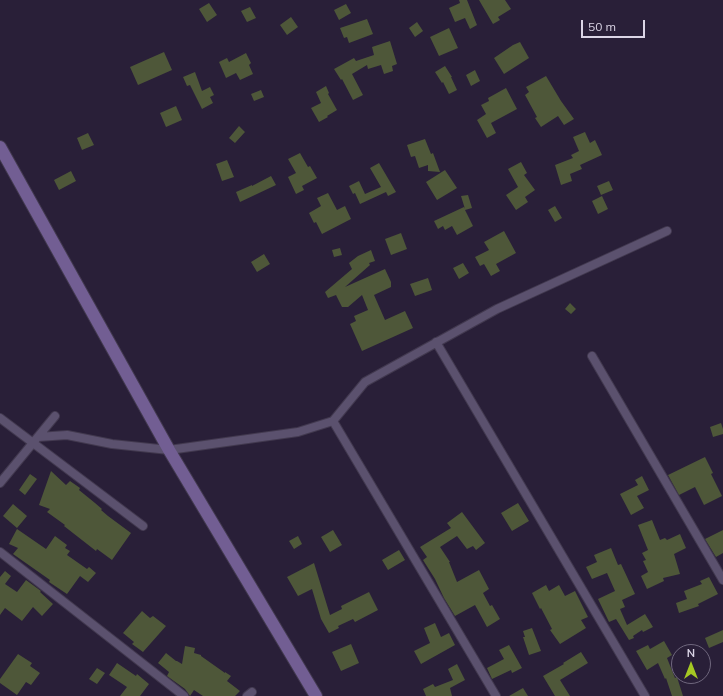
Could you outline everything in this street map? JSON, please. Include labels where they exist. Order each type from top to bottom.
[{"type":"street","points":[[0,147],[169,450],[316,696]]},
{"type":"street","points":[[36,440],[67,435],[112,444],[169,450],[298,432],[333,421],[365,382],[497,309],[668,231]]},
{"type":"street","points":[[436,342],[645,696]]},
{"type":"street","points":[[592,356],[723,580]]},
{"type":"street","points":[[0,484],[55,416]]},
{"type":"street","points":[[0,418],[36,440],[143,526]]},
{"type":"street","points":[[333,421],[496,696]]},
{"type":"street","points":[[0,552],[184,696]]},
{"type":"building","points":[[459,0],[467,0],[477,25],[470,29],[465,18],[455,22],[449,8],[460,3]]},
{"type":"building","points":[[479,0],[505,0],[511,9],[498,17],[500,20],[493,24]]},
{"type":"building","points":[[209,3],[217,15],[207,22],[199,9]]},
{"type":"building","points":[[346,4],[351,13],[339,20],[334,10]]},
{"type":"building","points":[[250,7],[256,18],[247,22],[241,11]]},
{"type":"building","points":[[291,17],[298,27],[287,35],[280,25]]},
{"type":"building","points":[[367,19],[373,34],[349,43],[347,37],[344,38],[340,28]]},
{"type":"building","points":[[417,22],[423,31],[415,37],[409,28]]},
{"type":"building","points":[[449,28],[458,48],[439,56],[430,37]]},
{"type":"building","points":[[390,41],[397,64],[392,66],[393,71],[384,74],[381,65],[368,69],[367,65],[352,74],[363,95],[353,100],[342,79],[341,80],[334,69],[354,58],[356,61],[374,55],[372,47]]},
{"type":"building","points":[[520,42],[529,58],[504,74],[494,58]]},
{"type":"building","points":[[164,52],[172,70],[138,85],[130,67]]},
{"type":"building","points":[[246,53],[251,63],[249,65],[253,74],[240,80],[236,73],[226,78],[219,62],[227,58],[229,62]]},
{"type":"building","points":[[445,66],[452,77],[457,90],[449,94],[443,82],[442,83],[435,72]]},
{"type":"building","points":[[475,70],[480,81],[471,86],[466,75]]},
{"type":"building","points":[[195,72],[202,91],[210,87],[214,95],[210,97],[213,103],[202,109],[190,85],[187,86],[183,77]]},
{"type":"building","points":[[546,76],[574,119],[564,125],[558,116],[541,127],[535,118],[537,117],[525,95],[529,92],[526,87]]},
{"type":"building","points":[[326,86],[329,93],[328,94],[337,110],[319,122],[311,108],[321,103],[316,92]]},
{"type":"building","points":[[506,88],[517,109],[491,123],[496,133],[487,138],[477,120],[486,114],[481,105],[489,101],[488,98]]},
{"type":"building","points":[[261,90],[264,97],[254,101],[251,94]]},
{"type":"building","points":[[176,106],[182,120],[166,127],[160,113]]},
{"type":"building","points":[[239,126],[245,132],[235,143],[229,138]]},
{"type":"building","points":[[585,132],[590,143],[595,140],[602,155],[580,165],[582,169],[570,174],[572,181],[561,185],[555,165],[573,158],[571,155],[579,151],[573,137]]},
{"type":"building","points":[[88,133],[94,145],[82,150],[77,138]]},
{"type":"building","points":[[425,139],[431,154],[433,153],[440,172],[428,171],[428,165],[419,168],[415,156],[411,157],[407,145]]},
{"type":"building","points":[[300,153],[308,167],[310,166],[317,178],[302,186],[304,190],[296,194],[288,177],[296,173],[288,159]]},
{"type":"building","points":[[227,160],[234,177],[222,181],[216,164]]},
{"type":"building","points":[[521,162],[527,173],[524,175],[535,190],[525,197],[528,202],[516,210],[506,195],[518,187],[508,169]]},
{"type":"building","points":[[379,163],[396,192],[388,196],[386,192],[360,204],[355,193],[353,194],[349,186],[359,181],[365,194],[381,187],[370,168]]},
{"type":"building","points":[[445,170],[457,188],[437,200],[426,182]]},
{"type":"building","points":[[71,171],[76,181],[59,190],[54,180]]},
{"type":"building","points":[[271,176],[276,185],[240,202],[236,192]]},
{"type":"building","points":[[609,181],[613,190],[601,195],[597,186]]},
{"type":"building","points":[[328,193],[337,210],[345,206],[351,219],[322,234],[316,222],[314,223],[309,213],[321,206],[317,198]]},
{"type":"building","points":[[468,195],[472,208],[465,210],[473,226],[457,235],[452,226],[445,230],[443,226],[438,229],[434,221],[464,207],[465,209],[461,196]]},
{"type":"building","points":[[602,196],[608,209],[598,214],[592,201]]},
{"type":"building","points":[[555,206],[562,218],[555,222],[548,210]]},
{"type":"building","points":[[504,231],[516,253],[496,264],[500,271],[491,276],[484,264],[480,266],[475,257],[489,250],[484,242]]},
{"type":"building","points":[[401,233],[407,249],[391,255],[385,239]]},
{"type":"building","points":[[340,248],[342,255],[334,257],[332,250]]},
{"type":"building","points":[[371,250],[375,261],[369,263],[370,265],[345,287],[385,269],[391,282],[391,287],[374,295],[385,320],[405,311],[413,328],[362,351],[350,324],[356,321],[354,316],[368,310],[362,295],[348,307],[342,307],[336,295],[328,298],[325,292],[352,269],[349,263],[358,256]]},
{"type":"building","points":[[264,254],[270,264],[257,272],[251,262]]},
{"type":"building","points":[[463,263],[469,273],[459,279],[453,268]]},
{"type":"building","points":[[428,278],[432,290],[415,296],[410,284]]},
{"type":"building","points":[[570,303],[576,309],[571,314],[565,309]]},
{"type":"building","points":[[721,423],[723,434],[713,437],[710,427]]},
{"type":"building","points":[[705,457],[713,473],[711,474],[722,496],[704,505],[695,487],[679,495],[668,475]]},
{"type":"building","points":[[51,471],[66,485],[70,481],[80,488],[79,490],[102,509],[101,510],[131,533],[112,560],[97,549],[96,551],[47,512],[50,509],[39,505]]},
{"type":"building","points":[[30,474],[37,479],[25,495],[19,490]]},
{"type":"building","points":[[642,476],[649,490],[637,496],[644,508],[631,515],[620,494],[638,485],[635,480]]},
{"type":"building","points":[[518,503],[529,521],[512,531],[501,513]]},
{"type":"building","points":[[13,504],[27,516],[17,528],[3,516]]},
{"type":"building","points":[[462,512],[485,543],[476,550],[473,546],[467,549],[457,536],[440,547],[450,562],[457,582],[479,570],[489,589],[483,593],[490,606],[492,605],[500,619],[487,627],[475,605],[455,616],[423,560],[427,557],[420,547],[451,528],[447,523]]},
{"type":"building","points":[[652,520],[660,540],[665,538],[667,540],[680,534],[686,548],[674,554],[680,574],[663,578],[664,581],[647,589],[641,576],[648,572],[643,561],[646,560],[642,553],[648,550],[638,525]]},
{"type":"building","points":[[17,529],[46,549],[55,536],[67,545],[65,548],[70,551],[67,555],[87,569],[89,567],[96,573],[88,582],[80,576],[67,594],[13,554],[18,548],[9,544]]},
{"type":"building","points":[[333,530],[342,545],[330,552],[321,537]]},
{"type":"building","points":[[723,530],[723,553],[716,557],[705,539]]},
{"type":"building","points":[[298,536],[302,544],[294,549],[289,541]]},
{"type":"building","points":[[611,548],[618,565],[621,564],[635,594],[622,600],[625,607],[620,609],[627,625],[645,614],[653,627],[643,632],[642,630],[633,636],[634,638],[629,640],[616,619],[609,622],[598,599],[615,591],[607,573],[592,579],[586,567],[597,562],[594,555]]},
{"type":"building","points":[[399,550],[405,560],[388,570],[382,560]]},
{"type":"building","points":[[314,563],[330,615],[342,609],[341,606],[369,592],[378,610],[355,622],[353,619],[338,626],[339,628],[329,633],[321,619],[312,589],[298,596],[287,577]]},
{"type":"building","points":[[5,571],[11,576],[5,584],[17,592],[26,580],[41,591],[40,592],[53,604],[42,616],[33,607],[22,621],[5,608],[0,615],[0,577]]},
{"type":"building","points":[[709,577],[718,594],[698,604],[699,606],[679,613],[676,603],[687,599],[684,591],[702,584],[700,581]]},
{"type":"building","points":[[546,585],[549,591],[559,585],[565,596],[575,591],[588,617],[581,620],[586,628],[560,644],[550,630],[552,629],[532,593]]},
{"type":"building","points":[[142,611],[150,618],[153,616],[166,626],[143,652],[132,644],[134,642],[123,633]]},
{"type":"building","points":[[435,623],[441,637],[449,633],[455,645],[421,664],[414,651],[430,643],[424,628]]},
{"type":"building","points":[[532,628],[541,651],[529,655],[523,637],[525,637],[523,631]]},
{"type":"building","points":[[723,630],[723,642],[711,647],[711,644],[707,644],[705,638]]},
{"type":"building","points":[[664,641],[671,653],[671,656],[667,658],[671,668],[671,684],[679,684],[683,696],[672,696],[666,678],[665,679],[658,663],[647,670],[636,651],[648,645],[650,649]]},
{"type":"building","points":[[351,644],[359,663],[341,671],[332,652]]},
{"type":"building","points":[[509,645],[522,668],[512,673],[511,670],[492,679],[487,668],[504,659],[499,650]]},
{"type":"building","points":[[185,646],[195,648],[194,653],[201,655],[231,676],[227,681],[240,691],[235,696],[203,696],[194,690],[190,696],[185,689],[167,676],[169,672],[158,663],[166,653],[182,664]]},
{"type":"building","points":[[581,652],[588,663],[560,680],[570,696],[555,696],[543,676]]},
{"type":"building","points":[[18,654],[32,663],[30,666],[40,673],[31,685],[26,682],[17,695],[0,683],[0,679]]},
{"type":"building","points":[[117,663],[136,676],[137,674],[149,684],[140,696],[120,696],[127,687],[109,675]]},
{"type":"building","points":[[457,664],[465,680],[450,688],[452,696],[426,696],[423,689],[433,684],[435,687],[453,680],[448,669]]},
{"type":"building","points":[[97,668],[105,673],[97,684],[89,679]]},
{"type":"building","points":[[523,688],[528,696],[509,696]]}]
